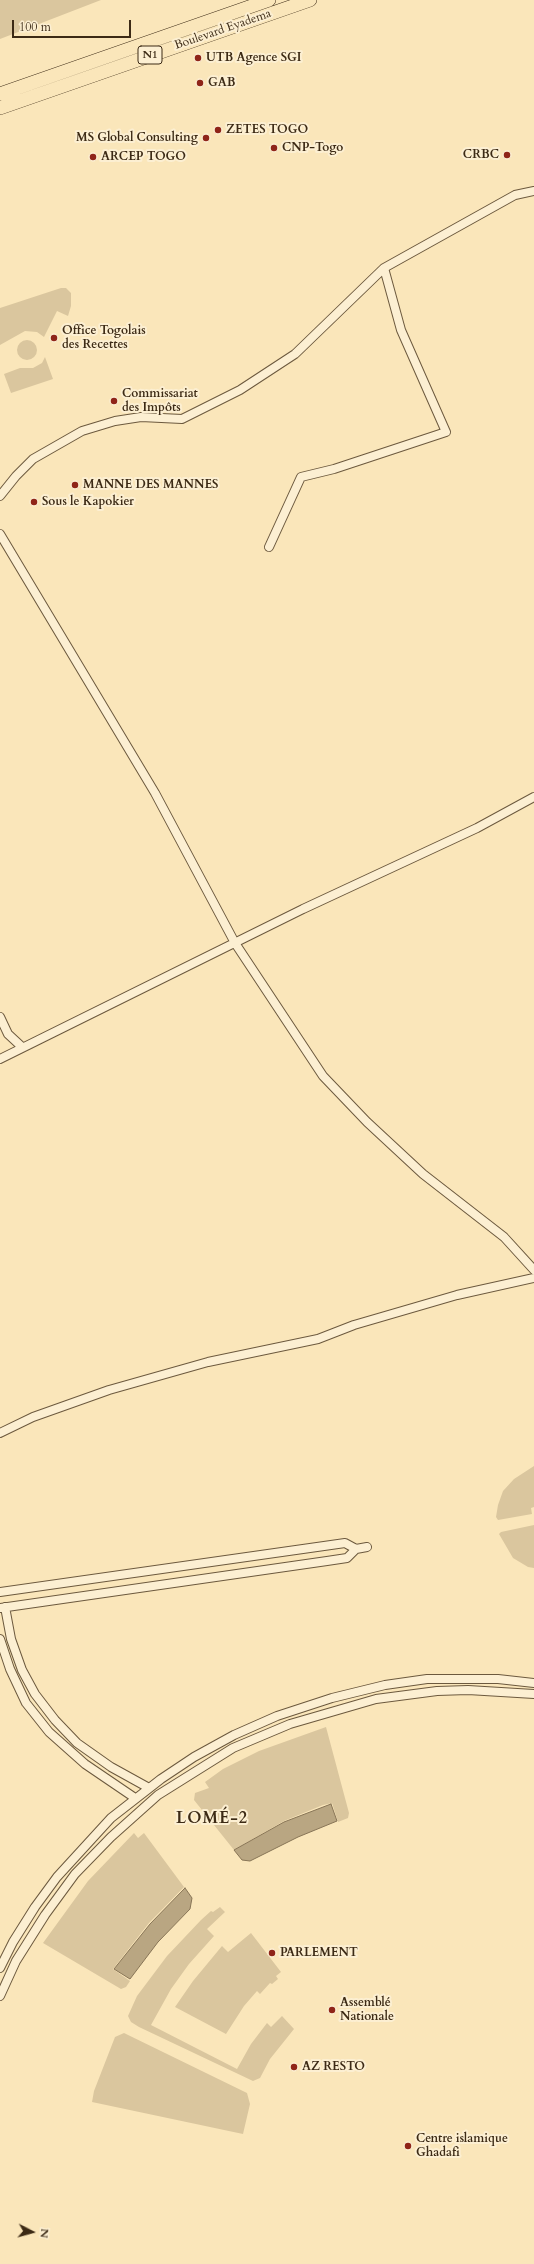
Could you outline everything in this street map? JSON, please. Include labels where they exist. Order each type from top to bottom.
[{"type":"highway","name":"Boulevard Eyadema","points":[[0,108],[310,0]]},
{"type":"highway","name":"Boulevard Eyadema","points":[[0,94],[266,1]]},
{"type":"street","points":[[0,496],[16,476],[33,459],[82,431],[115,421],[141,417],[182,419],[240,390],[294,354],[384,268],[515,195],[534,191]]},
{"type":"street","points":[[269,546],[301,477],[334,469],[446,432],[401,330],[384,268]]},
{"type":"street","points":[[0,534],[155,793],[236,943],[323,1076],[372,1127],[434,1183],[504,1237],[534,1270]]},
{"type":"street","points":[[0,1059],[363,880],[483,825],[534,797]]},
{"type":"street","points":[[0,1017],[8,1034],[22,1047]]},
{"type":"street","points":[[0,1433],[33,1417],[88,1398],[192,1366],[318,1339],[354,1324],[457,1295],[534,1278]]},
{"type":"street","points":[[149,1788],[76,1743],[55,1720],[35,1694],[22,1670],[11,1639],[2,1608],[0,1592],[345,1543],[356,1549]]},
{"type":"street","points":[[2,1608],[347,1558],[356,1549],[367,1547]]},
{"type":"street","points":[[0,1638],[10,1669],[26,1703],[49,1732],[85,1764],[135,1798]]},
{"type":"street","points":[[0,1968],[28,1918],[57,1877],[80,1850],[135,1798],[194,1757],[234,1735],[277,1716],[332,1698],[385,1685],[427,1679],[498,1679],[534,1683]]},
{"type":"street","points":[[0,1996],[16,1961],[45,1915],[75,1874],[148,1802],[175,1783],[233,1748],[290,1724],[376,1699],[437,1691],[468,1690],[534,1694]]},
{"type":"shaded area","points":[[0,0],[101,0],[0,39]]},
{"type":"shaded area","points":[[61,288],[66,288],[71,293],[71,306],[68,316],[57,311],[44,337],[37,332],[25,331],[0,345],[0,308]]},
{"type":"shaded area","points":[[27,340],[34,343],[37,350],[34,357],[27,360],[20,357],[17,350],[20,343]]},
{"type":"shaded area","points":[[45,357],[53,379],[11,393],[4,374],[20,368],[33,368],[42,363]]},
{"type":"shaded area","points":[[534,1466],[534,1507],[531,1508],[532,1514],[498,1520],[496,1517],[498,1505],[503,1491],[514,1479]]},
{"type":"shaded area","points":[[534,1525],[534,1568],[528,1567],[513,1558],[499,1534],[501,1532]]},
{"type":"shaded area","points":[[326,1727],[349,1813],[348,1818],[338,1822],[332,1803],[323,1805],[284,1821],[234,1850],[194,1800],[195,1793],[209,1788],[205,1782],[223,1769],[259,1751]]},
{"type":"shaded area","points":[[331,1804],[337,1821],[298,1837],[250,1861],[242,1860],[234,1850],[284,1822]]},
{"type":"shaded area","points":[[134,1833],[138,1838],[144,1833],[184,1887],[149,1923],[113,1969],[130,1981],[126,1987],[121,1989],[43,1943],[88,1881]]},
{"type":"shaded area","points":[[185,1888],[192,1898],[190,1909],[158,1942],[130,1979],[114,1969],[150,1924]]},
{"type":"shaded area","points":[[220,1907],[225,1912],[207,1929],[214,1936],[189,1964],[171,1989],[151,2025],[237,2069],[251,2044],[267,2023],[271,2027],[282,2016],[294,2029],[270,2059],[260,2078],[253,2081],[139,2027],[131,2022],[128,2016],[137,1996],[167,1956],[201,1920],[211,1911],[213,1912]]},
{"type":"shaded area","points":[[251,1933],[281,1972],[276,1976],[278,1979],[272,1984],[270,1983],[260,1994],[257,1991],[244,2006],[226,2034],[175,2007],[193,1981],[222,1946],[228,1952]]},
{"type":"shaded area","points":[[124,2033],[247,2093],[250,2104],[243,2134],[92,2102],[94,2091],[115,2037]]},
{"type":"place","name":"UTB Agence SGI","points":[[198,58]]},
{"type":"place","name":"GAB","points":[[200,83]]},
{"type":"place","name":"ZETES TOGO","points":[[218,130]]},
{"type":"place","name":"MS Global Consulting","points":[[206,138]]},
{"type":"place","name":"CNP-Togo","points":[[274,148]]},
{"type":"place","name":"CRBC","points":[[507,155]]},
{"type":"place","name":"ARCEP TOGO","points":[[93,157]]},
{"type":"place","name":"Office Togolais des Recettes","points":[[54,338]]},
{"type":"place","name":"Commissariat des Impôts","points":[[114,401]]},
{"type":"place","name":"MANNE DES MANNES","points":[[75,485]]},
{"type":"place","name":"Sous le Kapokier","points":[[34,502]]},
{"type":"place","name":"PARLEMENT","points":[[272,1953]]},
{"type":"place","name":"Assemblé Nationale","points":[[332,2010]]},
{"type":"place","name":"AZ RESTO","points":[[294,2067]]},
{"type":"place","name":"Centre islamique Ghadafi","points":[[408,2146]]},
{"type":"district","name":"LOMÉ-2","points":[[212,1819]]}]
